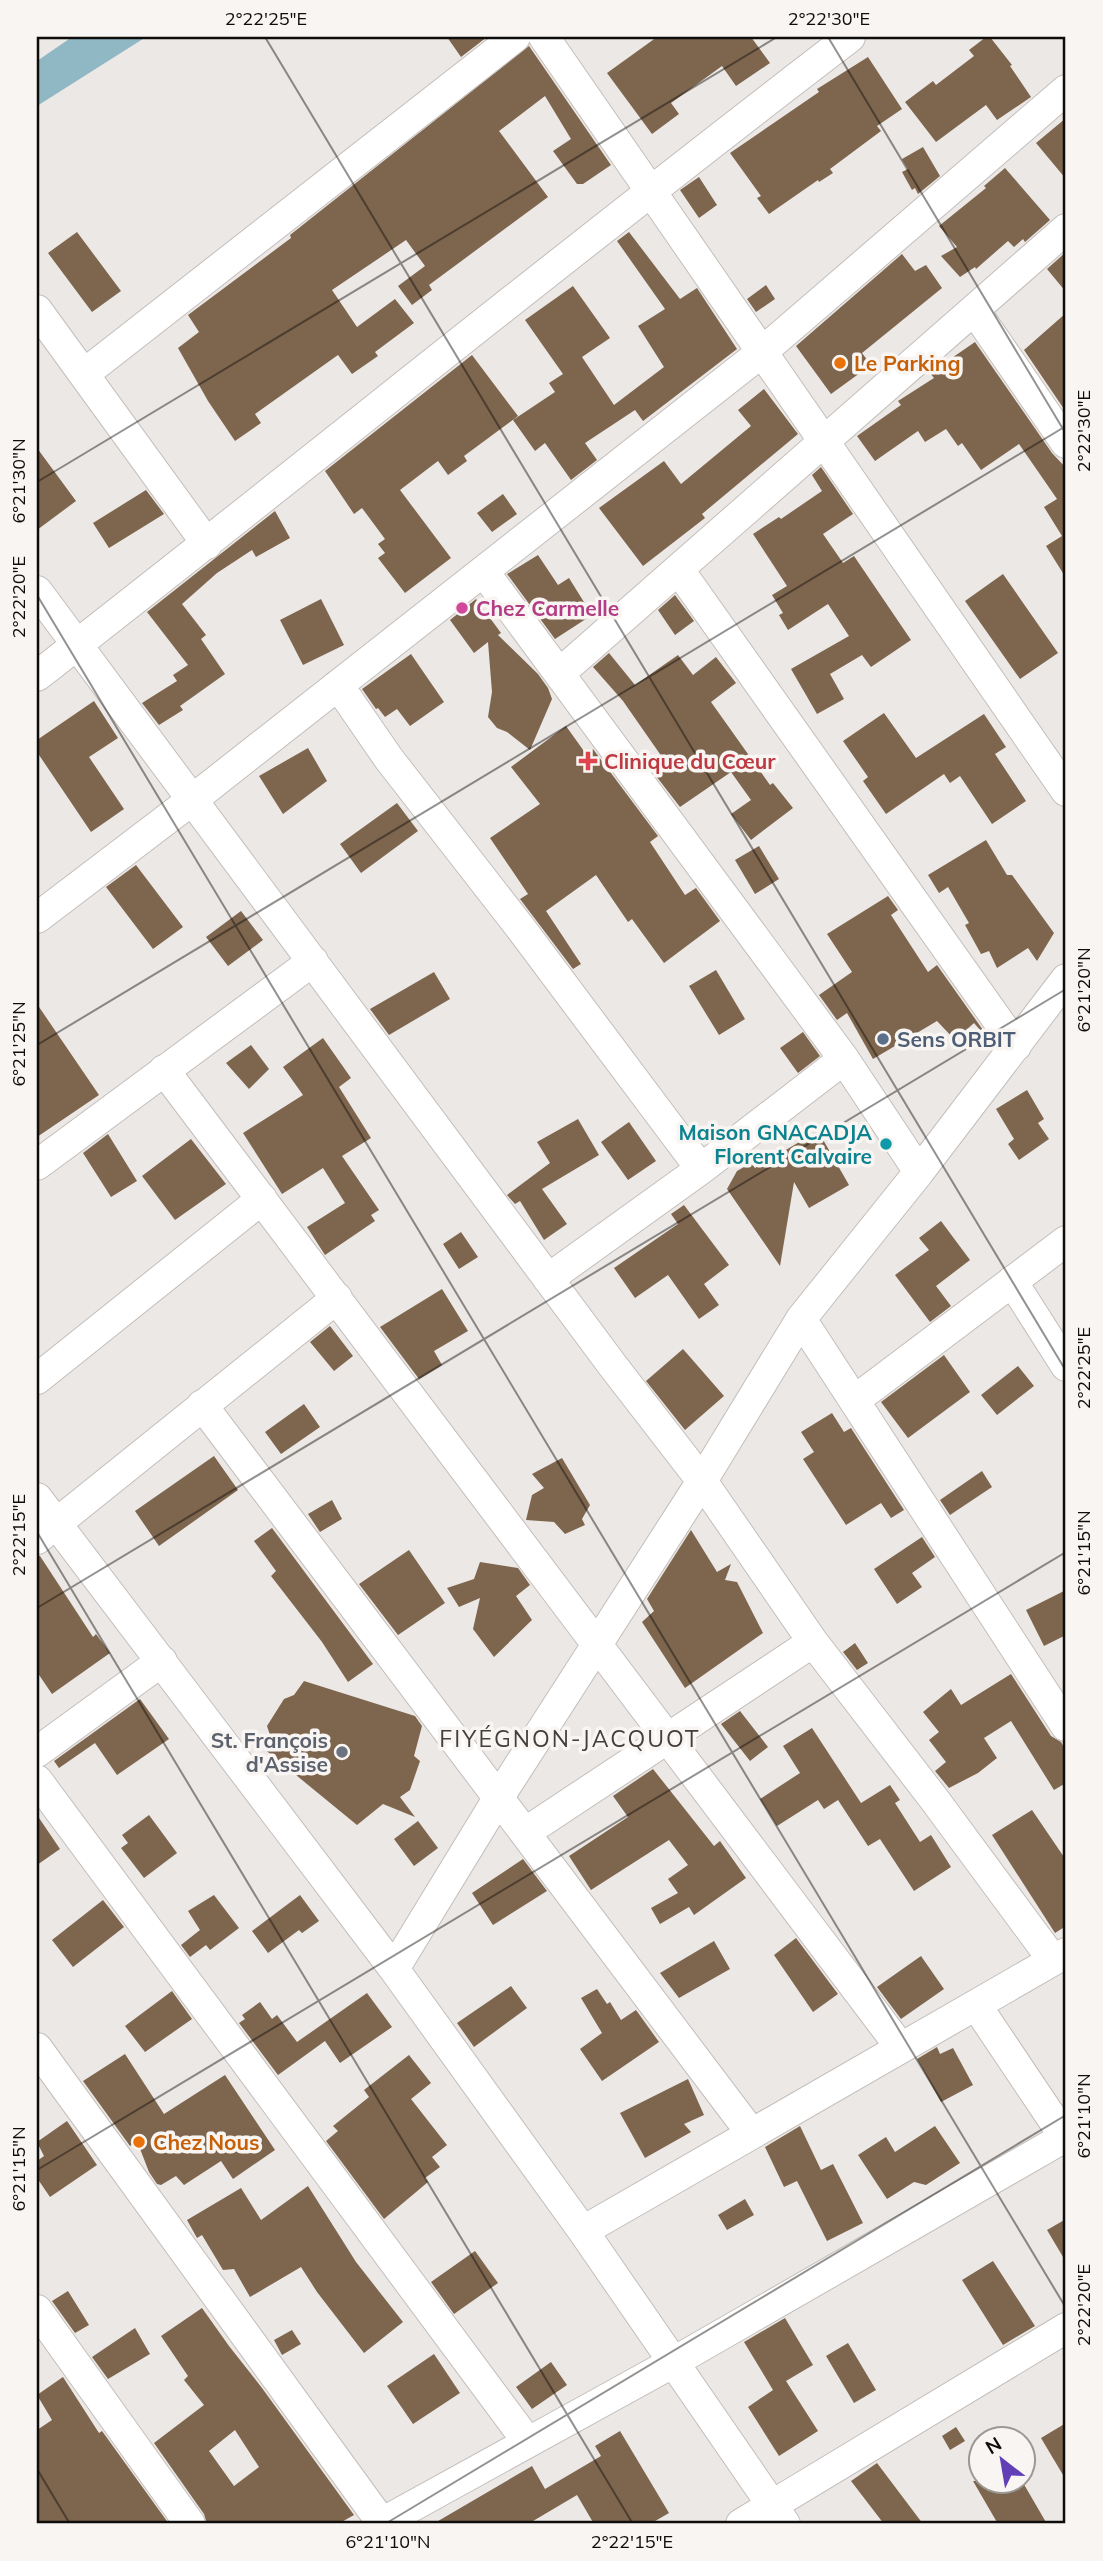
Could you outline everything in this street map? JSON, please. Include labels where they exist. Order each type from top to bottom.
[{"type":"street","points":[[84,374],[515,37]]},
{"type":"street","points":[[544,37],[1066,791]]},
{"type":"street","points":[[37,676],[207,544],[651,189],[850,37]]},
{"type":"street","points":[[37,918],[192,800],[762,352],[1066,90]]},
{"type":"street","points":[[560,673],[1066,229]]},
{"type":"street","points":[[37,310],[207,544]]},
{"type":"street","points":[[975,311],[1066,443]]},
{"type":"street","points":[[679,570],[1016,1046]]},
{"type":"street","points":[[484,572],[844,1059],[919,1172]]},
{"type":"street","points":[[37,591],[548,1279],[702,1481],[813,1642],[1060,1956],[583,2231]]},
{"type":"street","points":[[338,685],[389,759],[519,926],[701,1170]]},
{"type":"street","points":[[37,1165],[313,961]]},
{"type":"street","points":[[394,1969],[499,1797],[702,1481],[801,1319],[919,1172],[1066,979]]},
{"type":"street","points":[[548,1279],[701,1170],[844,1059]]},
{"type":"street","points":[[164,1070],[901,2048]]},
{"type":"street","points":[[37,1379],[262,1199]]},
{"type":"street","points":[[855,1400],[1066,1241]]},
{"type":"street","points":[[1012,1281],[1066,1366]]},
{"type":"street","points":[[47,1532],[337,1298]]},
{"type":"street","points":[[801,1319],[1066,1726]]},
{"type":"street","points":[[202,1405],[752,2134]]},
{"type":"street","points":[[37,1498],[47,1532],[162,1661],[394,1969],[583,2231],[778,2515]]},
{"type":"street","points":[[526,1832],[813,1642]]},
{"type":"street","points":[[37,1752],[162,1661]]},
{"type":"street","points":[[37,1780],[527,2441]]},
{"type":"street","points":[[37,2048],[381,2524],[673,2362],[1065,2138],[976,2005]]},
{"type":"street","points":[[37,2310],[190,2524]]},
{"type":"street","points":[[740,2524],[778,2515],[1066,2328]]},
{"type":"water","points":[[72,37],[146,37],[37,106],[37,61]]},
{"type":"building","points":[[447,37],[487,37],[461,57]]},
{"type":"building","points":[[657,37],[751,37],[770,63],[736,86],[722,66],[671,103],[679,114],[652,134],[607,73]]},
{"type":"building","points":[[986,37],[990,37],[1012,65],[1010,66],[1031,97],[997,120],[986,105],[936,142],[905,102],[933,81],[936,85],[974,56],[969,50]]},
{"type":"building","points":[[529,46],[611,165],[583,184],[577,184],[553,151],[571,139],[545,96],[499,131],[548,197],[429,285],[432,290],[412,305],[398,286],[425,266],[406,240],[332,290],[357,327],[395,299],[414,323],[375,352],[378,356],[352,374],[338,355],[255,414],[261,423],[235,441],[208,401],[178,348],[199,332],[188,315],[291,238],[290,235]]},
{"type":"building","points":[[868,57],[902,109],[877,126],[881,131],[830,169],[833,173],[819,182],[818,180],[769,214],[757,198],[761,196],[730,153],[819,92],[817,89]]},
{"type":"building","points":[[1066,118],[1066,179],[1036,143]]},
{"type":"building","points":[[923,147],[940,176],[918,194],[915,188],[912,190],[902,172],[908,169],[902,159]]},
{"type":"building","points":[[1005,168],[1050,220],[1025,242],[1023,239],[1014,247],[1008,241],[976,269],[975,267],[960,277],[941,256],[957,247],[939,226],[986,188],[984,186]]},
{"type":"building","points":[[699,177],[717,205],[699,218],[680,190]]},
{"type":"building","points":[[77,232],[121,291],[92,312],[48,253]]},
{"type":"building","points":[[629,232],[680,299],[697,288],[737,349],[643,421],[635,410],[585,443],[597,460],[571,480],[545,443],[535,451],[513,420],[555,392],[549,383],[563,374],[525,320],[573,286],[610,338],[582,357],[614,405],[664,367],[638,326],[665,309],[617,241]]},
{"type":"building","points":[[1066,252],[1066,292],[1047,269]]},
{"type":"building","points":[[902,254],[915,271],[926,265],[942,288],[862,353],[871,365],[831,394],[796,346]]},
{"type":"building","points":[[766,285],[775,299],[756,312],[747,299]]},
{"type":"building","points":[[1066,313],[1066,412],[1024,350]]},
{"type":"building","points":[[975,342],[1052,453],[1066,468],[1066,578],[1046,546],[1062,536],[1044,507],[1057,499],[1019,444],[981,470],[962,443],[958,446],[946,429],[925,442],[918,431],[875,461],[857,436],[901,405],[898,401],[934,378],[930,373]]},
{"type":"building","points":[[472,355],[518,416],[464,456],[467,461],[448,475],[438,461],[400,490],[451,558],[405,593],[378,558],[385,553],[378,544],[385,539],[362,508],[354,514],[325,471]]},
{"type":"building","points":[[764,389],[798,434],[702,514],[705,518],[643,566],[599,508],[664,461],[681,484],[751,426],[738,410]]},
{"type":"building","points":[[37,448],[76,501],[37,530]]},
{"type":"building","points":[[821,467],[853,514],[823,534],[843,563],[854,556],[911,640],[871,667],[862,655],[830,674],[844,699],[817,714],[791,669],[849,636],[828,604],[788,630],[779,615],[783,613],[772,595],[787,586],[753,534],[822,491],[812,475]]},
{"type":"building","points":[[146,490],[164,514],[109,548],[93,523]]},
{"type":"building","points":[[503,494],[517,514],[492,532],[477,513]]},
{"type":"building","points":[[275,511],[290,538],[256,557],[252,550],[217,573],[182,604],[206,635],[201,639],[225,674],[180,706],[183,710],[159,725],[142,703],[177,681],[173,675],[188,665],[147,612]]},
{"type":"building","points":[[538,555],[558,585],[569,578],[592,615],[555,639],[507,574]]},
{"type":"building","points":[[1003,574],[1058,653],[1020,679],[965,601]]},
{"type":"building","points":[[675,595],[694,621],[675,635],[658,610]]},
{"type":"building","points":[[321,599],[344,645],[303,665],[280,620]]},
{"type":"building","points":[[476,599],[501,633],[498,635],[538,674],[552,699],[530,750],[507,732],[497,728],[488,717],[492,692],[488,642],[474,653],[450,620]]},
{"type":"building","points":[[609,653],[635,685],[678,655],[693,675],[716,657],[736,683],[711,702],[770,785],[773,783],[793,808],[751,840],[731,814],[751,800],[731,772],[680,807],[656,776],[669,767],[623,701],[593,667]]},
{"type":"building","points":[[411,654],[444,702],[410,726],[397,709],[385,717],[362,689]]},
{"type":"building","points":[[94,701],[118,738],[89,757],[124,809],[91,832],[37,752],[37,740]]},
{"type":"building","points":[[884,713],[916,758],[984,714],[1006,747],[995,754],[1026,801],[992,824],[960,776],[950,783],[944,774],[886,814],[863,781],[868,777],[843,741]]},
{"type":"building","points":[[566,726],[586,754],[593,749],[658,836],[650,842],[685,895],[696,888],[720,921],[664,963],[632,919],[628,922],[596,875],[546,911],[581,964],[573,969],[520,899],[528,894],[490,838],[540,804],[511,767]]},
{"type":"building","points":[[308,748],[327,781],[283,814],[259,776]]},
{"type":"building","points":[[397,803],[418,831],[361,873],[340,844]]},
{"type":"building","points":[[986,840],[1007,875],[1012,875],[1054,933],[1037,961],[1028,948],[997,968],[989,951],[981,954],[965,925],[969,923],[948,887],[939,893],[928,875]]},
{"type":"building","points":[[759,846],[779,879],[755,894],[735,860]]},
{"type":"building","points":[[136,865],[183,927],[153,949],[106,887]]},
{"type":"building","points":[[888,896],[898,910],[891,915],[928,972],[937,965],[983,1030],[974,1023],[955,1040],[937,1021],[873,1059],[847,1013],[837,1020],[819,995],[852,972],[827,934]]},
{"type":"building","points":[[241,911],[263,940],[228,966],[206,937]]},
{"type":"building","points":[[716,970],[745,1019],[719,1035],[689,986]]},
{"type":"building","points":[[434,972],[450,999],[389,1035],[370,1009]]},
{"type":"building","points":[[37,1004],[99,1095],[37,1137]]},
{"type":"building","points":[[803,1032],[820,1056],[798,1073],[780,1048]]},
{"type":"building","points":[[323,1038],[351,1078],[339,1087],[371,1138],[342,1156],[379,1210],[371,1215],[375,1221],[325,1255],[307,1227],[345,1203],[323,1168],[282,1194],[243,1133],[303,1095],[283,1067]]},
{"type":"building","points":[[251,1045],[269,1069],[249,1089],[226,1063]]},
{"type":"building","points":[[1027,1090],[1044,1119],[1038,1123],[1049,1139],[1019,1160],[1008,1144],[1014,1139],[996,1109]]},
{"type":"building","points":[[578,1119],[599,1155],[542,1189],[567,1224],[544,1240],[520,1201],[515,1204],[507,1195],[550,1163],[537,1142]]},
{"type":"building","points":[[629,1122],[656,1161],[628,1180],[601,1142]]},
{"type":"building","points":[[818,1131],[849,1185],[809,1208],[794,1182],[780,1266],[727,1189],[737,1171],[751,1163],[755,1168]]},
{"type":"building","points":[[108,1134],[137,1181],[111,1197],[83,1153]]},
{"type":"building","points":[[191,1139],[226,1184],[175,1220],[142,1176]]},
{"type":"building","points":[[684,1205],[729,1265],[704,1284],[719,1305],[699,1319],[668,1275],[635,1298],[614,1268],[678,1224],[671,1214]]},
{"type":"building","points":[[941,1221],[970,1260],[936,1286],[951,1306],[930,1322],[895,1275],[929,1250],[919,1238]]},
{"type":"building","points":[[461,1232],[478,1257],[459,1269],[443,1244]]},
{"type":"building","points":[[442,1289],[468,1331],[434,1351],[442,1365],[419,1379],[380,1327]]},
{"type":"building","points":[[330,1326],[353,1356],[334,1371],[310,1342]]},
{"type":"building","points":[[683,1349],[724,1396],[685,1430],[646,1381]]},
{"type":"building","points":[[944,1355],[970,1392],[908,1438],[881,1402]]},
{"type":"building","points":[[1018,1366],[1034,1386],[997,1415],[981,1395]]},
{"type":"building","points":[[304,1404],[320,1427],[281,1454],[265,1432]]},
{"type":"building","points":[[832,1413],[844,1432],[851,1428],[904,1510],[891,1518],[881,1503],[846,1525],[803,1459],[814,1452],[801,1432]]},
{"type":"building","points":[[214,1456],[238,1490],[159,1546],[135,1511]]},
{"type":"building","points":[[562,1458],[590,1505],[582,1519],[585,1525],[565,1534],[554,1522],[526,1520],[532,1495],[544,1488],[532,1474]]},
{"type":"building","points":[[982,1471],[992,1487],[950,1515],[940,1500]]},
{"type":"building","points":[[332,1500],[342,1519],[320,1532],[308,1514]]},
{"type":"building","points":[[272,1528],[373,1664],[348,1682],[322,1642],[271,1576],[276,1571],[254,1541]]},
{"type":"building","points":[[691,1530],[717,1572],[731,1564],[725,1580],[737,1582],[763,1633],[685,1688],[642,1622],[654,1611],[647,1599]]},
{"type":"building","points":[[922,1537],[935,1557],[912,1573],[922,1587],[897,1604],[874,1569]]},
{"type":"building","points":[[409,1550],[445,1603],[398,1635],[359,1584]]},
{"type":"building","points":[[37,1556],[40,1556],[93,1637],[96,1634],[110,1653],[52,1694],[37,1672]]},
{"type":"building","points":[[480,1562],[518,1568],[530,1585],[516,1596],[532,1620],[494,1657],[473,1629],[480,1598],[459,1607],[447,1588],[474,1579]]},
{"type":"building","points":[[1066,1590],[1066,1635],[1044,1646],[1026,1610]]},
{"type":"building","points":[[855,1643],[868,1663],[857,1670],[843,1652]]},
{"type":"building","points":[[1011,1674],[1051,1736],[1061,1742],[1066,1751],[1066,1783],[1054,1790],[1011,1721],[984,1738],[997,1758],[978,1773],[949,1788],[935,1771],[946,1762],[929,1740],[939,1732],[923,1712],[951,1689],[961,1705]]},
{"type":"building","name":"St. François d'Assise","points":[[304,1681],[415,1716],[422,1726],[414,1756],[420,1761],[410,1790],[400,1797],[415,1817],[383,1804],[357,1825],[263,1748],[270,1735],[267,1726],[284,1699],[294,1695]]},
{"type":"building","points":[[140,1699],[169,1739],[117,1775],[95,1743],[59,1768],[54,1761]]},
{"type":"building","points":[[740,1711],[768,1747],[750,1761],[721,1724]]},
{"type":"building","points":[[812,1728],[861,1803],[890,1785],[900,1800],[895,1803],[920,1842],[931,1835],[951,1867],[914,1891],[880,1839],[868,1846],[838,1800],[824,1809],[818,1800],[777,1826],[760,1799],[800,1773],[783,1746]]},
{"type":"building","points":[[653,1769],[714,1846],[720,1841],[746,1878],[694,1915],[689,1907],[660,1924],[651,1908],[678,1893],[668,1879],[688,1865],[669,1840],[591,1890],[569,1856],[628,1817],[613,1796]]},
{"type":"building","points":[[1032,1810],[1066,1860],[1066,1926],[1055,1933],[992,1835]]},
{"type":"building","points":[[37,1815],[60,1849],[37,1865]]},
{"type":"building","points":[[149,1815],[177,1853],[144,1878],[121,1848],[128,1843],[122,1835]]},
{"type":"building","points":[[418,1821],[438,1848],[414,1866],[394,1839]]},
{"type":"building","points":[[523,1859],[547,1891],[493,1925],[472,1893]]},
{"type":"building","points":[[214,1895],[239,1928],[210,1950],[206,1945],[190,1957],[181,1945],[200,1930],[188,1911]]},
{"type":"building","points":[[300,1895],[319,1921],[302,1933],[299,1930],[268,1953],[252,1931]]},
{"type":"building","points":[[103,1900],[124,1927],[73,1967],[52,1940]]},
{"type":"building","points":[[796,1938],[838,1994],[813,2012],[774,1955]]},
{"type":"building","points":[[714,1941],[730,1969],[679,1998],[660,1973]]},
{"type":"building","points":[[921,1956],[944,1989],[901,2019],[877,1987]]},
{"type":"building","points":[[511,1986],[527,2008],[474,2047],[457,2023]]},
{"type":"building","points":[[597,1989],[607,2004],[610,2002],[621,2020],[636,2010],[659,2042],[602,2081],[580,2049],[602,2033],[581,1998]]},
{"type":"building","points":[[172,1991],[192,2019],[145,2052],[125,2026]]},
{"type":"building","points":[[367,1993],[392,2027],[340,2063],[325,2041],[278,2075],[239,2023],[245,2019],[242,2015],[260,2002],[272,2019],[277,2015],[297,2042]]},
{"type":"building","points":[[937,2047],[940,2054],[953,2048],[973,2085],[941,2102],[917,2059]]},
{"type":"building","points":[[125,2054],[164,2114],[225,2075],[275,2150],[233,2179],[221,2161],[184,2185],[176,2176],[161,2185],[157,2184],[149,2172],[137,2141],[130,2146],[83,2081]]},
{"type":"building","points":[[409,2055],[431,2083],[411,2099],[447,2145],[432,2157],[440,2167],[425,2178],[428,2182],[384,2219],[326,2141],[338,2131],[333,2126],[369,2097],[364,2090]]},
{"type":"building","points":[[688,2079],[704,2115],[684,2124],[691,2132],[645,2158],[620,2113]]},
{"type":"building","points":[[67,2121],[97,2165],[50,2197],[37,2178],[37,2161],[44,2156],[37,2142]]},
{"type":"building","points":[[800,2126],[821,2170],[833,2164],[863,2223],[827,2241],[797,2181],[784,2187],[765,2147]]},
{"type":"building","points":[[935,2126],[960,2163],[926,2185],[914,2182],[887,2199],[858,2155],[886,2137],[895,2152]]},
{"type":"building","points":[[308,2186],[356,2262],[403,2322],[364,2353],[301,2267],[250,2297],[234,2269],[223,2270],[202,2235],[197,2238],[187,2220],[241,2188],[261,2220]]},
{"type":"building","points":[[745,2199],[754,2215],[727,2230],[718,2215]]},
{"type":"building","points":[[1066,2219],[1066,2262],[1047,2230]]},
{"type":"building","points":[[475,2251],[498,2283],[454,2314],[431,2282]]},
{"type":"building","points":[[993,2261],[1035,2326],[1003,2345],[962,2280]]},
{"type":"building","points":[[68,2291],[89,2325],[75,2333],[52,2301]]},
{"type":"building","points":[[202,2308],[354,2515],[338,2524],[207,2524],[204,2514],[154,2443],[204,2405],[184,2380],[188,2376],[161,2336]],"holes":[[[235,2430],[259,2467],[234,2486],[209,2451]]]},
{"type":"building","points":[[785,2318],[813,2365],[786,2381],[818,2431],[779,2456],[748,2407],[773,2390],[744,2342]]},
{"type":"building","points":[[135,2328],[150,2354],[108,2379],[92,2357]]},
{"type":"building","points":[[292,2330],[301,2344],[282,2355],[274,2340]]},
{"type":"building","points":[[848,2343],[876,2390],[854,2403],[826,2356]]},
{"type":"building","points":[[434,2354],[460,2393],[413,2424],[387,2386]]},
{"type":"building","points":[[551,2362],[567,2385],[532,2409],[516,2387]]},
{"type":"building","points":[[63,2377],[99,2433],[102,2431],[169,2524],[37,2524],[37,2430],[52,2420],[37,2395]]},
{"type":"building","points":[[1066,2423],[1066,2480],[1041,2438]]},
{"type":"building","points":[[956,2427],[965,2441],[950,2450],[942,2436]]},
{"type":"building","points":[[620,2431],[669,2513],[650,2524],[594,2524],[577,2495],[528,2524],[433,2524],[532,2466],[545,2489],[601,2456],[595,2446]]},
{"type":"building","points":[[877,2463],[923,2524],[884,2524],[851,2481]]},
{"type":"building","points":[[981,2494],[1030,2494],[1047,2524],[998,2524]]},
{"type":"place","name":"Le Parking","points":[[840,363]]},
{"type":"place","name":"Chez Carmelle","points":[[462,608]]},
{"type":"place","name":"Clinique du Cœur","points":[[588,761]]},
{"type":"place","name":"Sens ORBIT","points":[[883,1039]]},
{"type":"place","name":"Maison GNACADJA Florent Calvaire","points":[[886,1144]]},
{"type":"place","name":"St. François d'Assise","points":[[342,1752]]},
{"type":"place","name":"Chez Nous","points":[[139,2142]]},
{"type":"district","name":"FIYÉGNON-JACQUOT","points":[[570,1738]]}]
